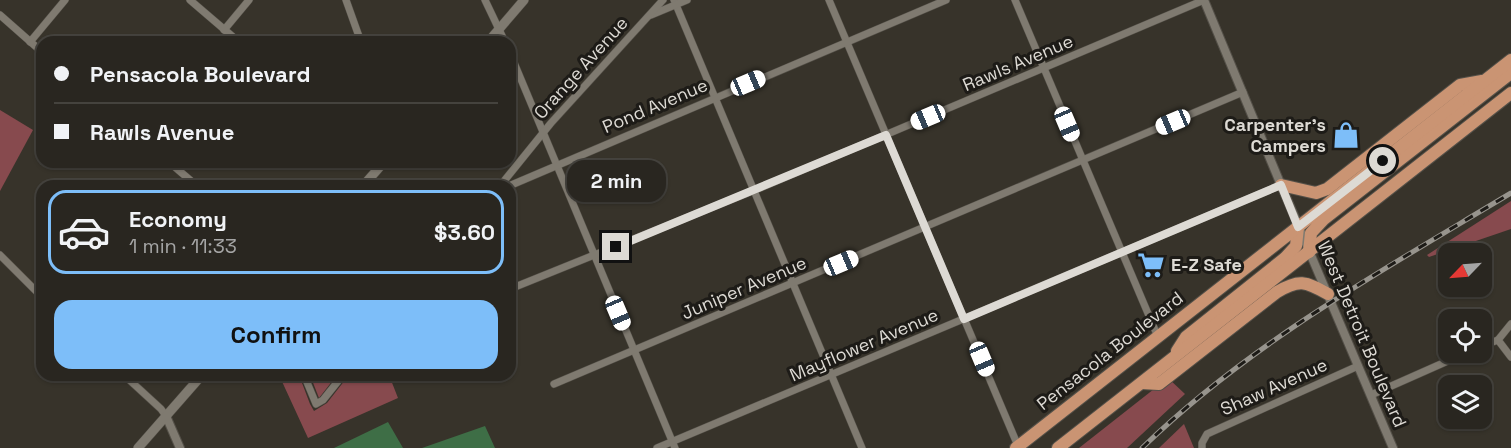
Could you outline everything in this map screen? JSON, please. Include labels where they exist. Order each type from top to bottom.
[{"type":"highway","name":"Pensacola Boulevard","points":[[1018,447],[1511,60]]},
{"type":"highway","points":[[1309,252],[1311,233],[1324,219],[1511,73]]},
{"type":"highway","points":[[1281,185],[1316,193],[1327,189],[1460,85],[1486,80]]},
{"type":"highway","points":[[1058,448],[1511,93]]},
{"type":"highway","points":[[1171,360],[1186,337],[1286,258],[1296,246],[1298,227]]},
{"type":"highway","points":[[1142,383],[1159,384],[1293,282],[1305,283],[1328,294]]},
{"type":"main road","points":[[493,36],[524,0]]},
{"type":"main road","points":[[368,180],[378,168]]},
{"type":"main road","points":[[138,448],[197,381]]},
{"type":"street","points":[[30,42],[65,0]]},
{"type":"street","points":[[190,0],[232,36]]},
{"type":"street","points":[[224,30],[249,0]]},
{"type":"street","points":[[346,0],[359,36]]},
{"type":"street","points":[[485,0],[502,36]]},
{"type":"street","name":"Orange Avenue","points":[[516,167],[663,0]]},
{"type":"street","points":[[648,17],[675,2],[687,0]]},
{"type":"street","points":[[829,0],[1018,447]]},
{"type":"street","name":"Pond Avenue","points":[[516,183],[946,0]]},
{"type":"street","points":[[1015,0],[1120,253],[1158,337]]},
{"type":"street","name":"Rawls Avenue","points":[[516,287],[753,191],[1204,0]]},
{"type":"street","name":"West Detroit Boulevard","points":[[1204,0],[1393,448]]},
{"type":"street","points":[[675,2],[862,448]]},
{"type":"street","points":[[0,15],[36,47]]},
{"type":"street","points":[[516,67],[674,445]]},
{"type":"street","name":"Juniper Avenue","points":[[554,384],[1243,92]]},
{"type":"street","points":[[175,168],[190,180]]},
{"type":"street","name":"Orange Avenue","points":[[505,180],[515,168]]},
{"type":"street","name":"Mayflower Avenue","points":[[657,448],[674,445],[1281,185]]},
{"type":"street","points":[[0,255],[36,291]]},
{"type":"street","points":[[1492,342],[1498,340],[1511,324]]},
{"type":"street","points":[[1498,340],[1511,357]]},
{"type":"street","points":[[1371,394],[1443,363]]},
{"type":"street","name":"Shaw Avenue","points":[[1202,448],[1207,434],[1358,366]]},
{"type":"street","points":[[131,381],[161,409],[180,448]]},
{"type":"street","points":[[306,381],[316,404],[323,400],[338,381]]},
{"type":"shaded area","points":[[0,110],[33,130],[0,191]]},
{"type":"shaded area","points":[[1511,201],[1511,229],[1470,243],[1446,243]]},
{"type":"shaded area","points":[[1438,248],[1438,254],[1429,257],[1427,255]]},
{"type":"shaded area","points":[[1168,378],[1185,394],[1127,448],[1079,448]]},
{"type":"shaded area","points":[[282,381],[301,381],[314,411],[327,403],[344,381],[391,381],[398,398],[308,438]]},
{"type":"shaded area","points":[[312,381],[332,381],[319,398]]},
{"type":"shaded area","points":[[388,422],[403,448],[334,448]]},
{"type":"shaded area","points":[[1184,424],[1194,448],[1159,448]]},
{"type":"shaded area","points":[[485,426],[495,448],[422,448]]},
{"type":"railway","points":[[1142,448],[1184,410],[1272,341],[1366,280],[1511,193]]},
{"type":"place","name":"Carpenter's Campers","points":[[1346,135]]},
{"type":"place","name":"E-Z Safe","points":[[1151,265]]},
{"type":"route","points":[[616,247],[886,135],[964,319],[1281,185],[1298,227],[1383,161]]}]
